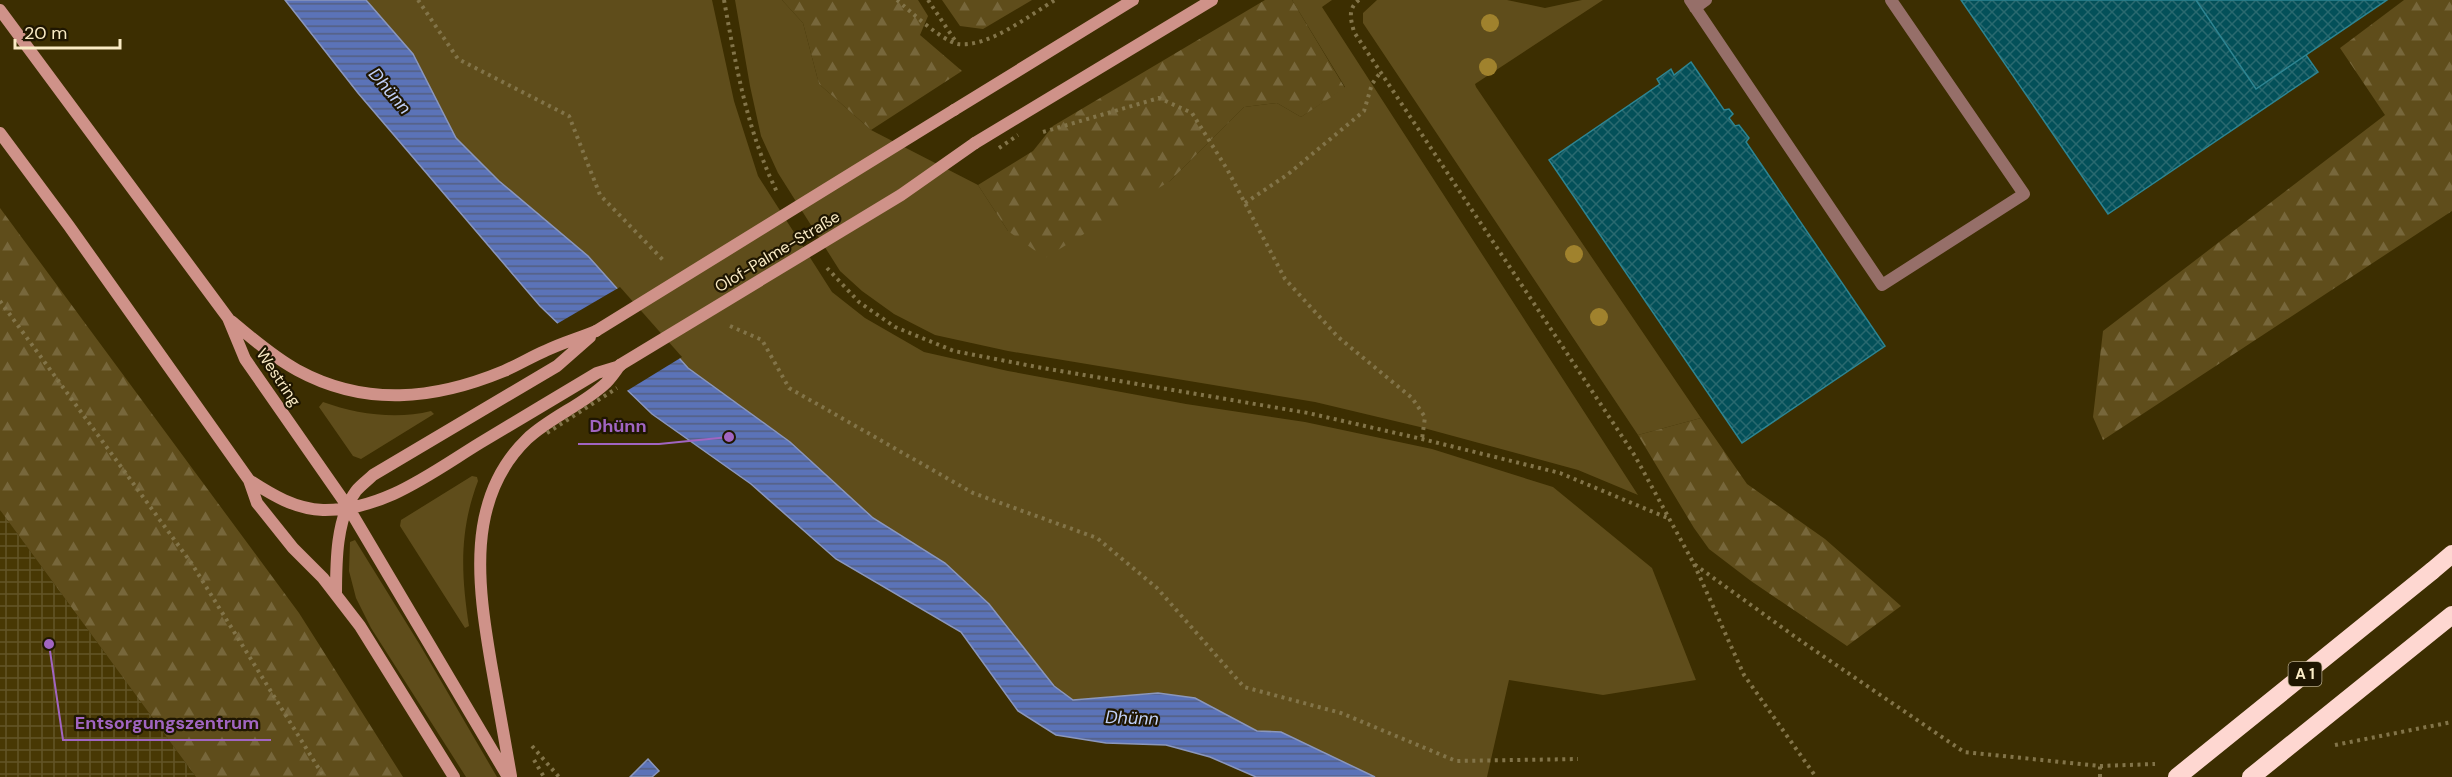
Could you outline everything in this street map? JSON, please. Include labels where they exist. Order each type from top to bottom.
[{"type":"highway","name":"A 1","points":[[2177,777],[2452,554]]},
{"type":"highway","points":[[2251,777],[2452,615]]},
{"type":"main road","name":"Olof-Palme-Straße","points":[[336,595],[337,545],[348,507],[356,491],[373,475],[557,366],[596,332],[1134,0]]},
{"type":"main road","name":"Olof-Palme-Straße","points":[[249,480],[270,494],[298,507],[324,510],[368,505],[389,497],[597,373],[620,365],[901,195],[975,143],[1212,0]]},
{"type":"main road","name":"Westring","points":[[0,10],[228,318],[245,359],[348,507],[509,777]]},
{"type":"main road","points":[[0,134],[69,226],[249,480],[257,503],[360,626],[454,777]]},
{"type":"main road","points":[[228,318],[270,353],[298,371],[354,391],[385,397],[434,393],[504,371],[547,350],[596,332]]},
{"type":"main road","points":[[509,777],[479,576],[480,537],[493,488],[507,462],[528,438],[606,384],[620,365]]},
{"type":"lane","points":[[1706,0],[1693,4],[1882,285],[2024,194],[1891,0]]},
{"type":"path","points":[[418,0],[458,59],[569,116],[600,195],[667,265]]},
{"type":"path","points":[[724,0],[740,87],[752,131],[778,195]]},
{"type":"path","points":[[897,0],[925,24],[957,44],[987,40],[1055,0]]},
{"type":"path","points":[[928,0],[957,44]]},
{"type":"path","points":[[1359,0],[1354,3],[1350,16],[1354,32],[1635,456],[1694,564],[1744,675],[1816,777]]},
{"type":"path","points":[[1245,203],[1296,168],[1364,111],[1372,84],[1380,73]]},
{"type":"path","points":[[1034,135],[1159,98],[1192,113],[1227,169],[1285,279],[1338,338],[1412,398],[1425,417],[1422,439]]},
{"type":"path","points":[[1018,135],[1026,135]]},
{"type":"path","points":[[824,264],[859,302],[895,327],[954,351],[1308,413],[1422,439],[1560,473],[1671,519]]},
{"type":"path","points":[[0,301],[192,564],[324,777]]},
{"type":"path","points":[[724,320],[732,328],[762,340],[789,388],[973,493],[1097,538],[1157,588],[1244,687],[1341,713],[1456,761],[1578,759]]},
{"type":"path","points":[[539,441],[547,433]]},
{"type":"path","points":[[1694,564],[1801,641],[1964,752],[2100,766],[2100,777]]},
{"type":"path","points":[[2333,746],[2452,722]]},
{"type":"path","points":[[530,745],[560,777]]},
{"type":"shaded area","points":[[0,510],[196,777],[0,777]]},
{"type":"green space","points":[[366,0],[712,0],[734,101],[758,176],[832,292],[865,318],[924,352],[1008,371],[1186,404],[1305,422],[1432,449],[1553,487],[1652,568],[1696,680],[1603,695],[1509,680],[1487,777],[1375,777],[1281,732],[1257,731],[1195,698],[1158,693],[1073,700],[1054,686],[989,604],[945,563],[873,518],[790,442],[688,368],[588,256],[499,181],[456,138],[413,54]]},
{"type":"green space","points":[[735,0],[782,0],[803,23],[819,84],[871,130],[978,185],[1008,231],[1170,181],[1244,107],[1277,103],[1301,117],[1345,87],[1292,0],[1332,0],[1322,7],[1638,495],[1578,470],[1420,427],[1315,402],[1008,351],[935,335],[894,314],[862,291],[840,271],[778,173],[761,136]]},
{"type":"green space","points":[[782,0],[918,0],[928,16],[920,35],[962,71],[871,130],[819,84],[803,23]]},
{"type":"green space","points":[[942,0],[1032,0],[983,29],[960,26]]},
{"type":"green space","points":[[1265,0],[1292,0],[1345,88],[1301,117],[1277,103],[1244,107],[1170,181],[1045,258],[1008,231],[978,185],[1033,151],[1053,126]]},
{"type":"green space","points":[[1377,0],[1507,0],[1545,8],[1582,0],[1603,0],[1475,84],[1701,418],[1638,435],[1363,23],[1363,13]]},
{"type":"green space","points":[[2404,0],[2452,0],[2452,211],[2103,440],[2093,417],[2103,331],[2385,115],[2340,48]]},
{"type":"green space","points":[[0,208],[299,613],[403,777],[196,777],[0,510]]},
{"type":"green space","points":[[323,402],[349,410],[376,414],[404,415],[431,411],[434,414],[361,459],[353,456],[319,407]]},
{"type":"green space","points":[[1701,418],[1747,484],[1825,539],[1901,606],[1847,646],[1751,581],[1709,549],[1638,435]]},
{"type":"green space","points":[[472,476],[477,477],[478,481],[467,517],[463,553],[464,588],[469,626],[465,628],[400,526],[401,520]]},
{"type":"green space","points":[[355,540],[497,777],[466,777],[371,628],[356,598],[349,571],[350,542]]},
{"type":"water","points":[[285,0],[366,0],[413,54],[456,138],[499,181],[588,256],[688,368],[790,442],[873,518],[945,563],[989,604],[1054,686],[1073,700],[1158,693],[1195,698],[1257,731],[1281,732],[1375,777],[1256,777],[1210,757],[1166,745],[1106,743],[1056,735],[1018,711],[961,632],[836,559],[751,484],[652,414],[540,306],[358,93]]},
{"type":"water","points":[[648,759],[659,771],[652,777],[630,777]]},
{"type":"pier","points":[[620,287],[682,357],[625,392],[555,325]]},
{"type":"building","points":[[1961,0],[2196,0],[2256,89],[2306,55],[2318,72],[2108,214]]},
{"type":"building","points":[[2196,0],[2387,0],[2256,89]]},
{"type":"building","points":[[1691,62],[1724,110],[1729,109],[1733,114],[1729,118],[1735,126],[1739,125],[1749,138],[1746,142],[1885,346],[1742,443],[1549,160],[1660,84],[1657,79],[1671,69],[1674,75]]},
{"type":"place","name":"Dhünn","points":[[729,437]]},
{"type":"place","name":"Entsorgungszentrum","points":[[49,644]]}]
